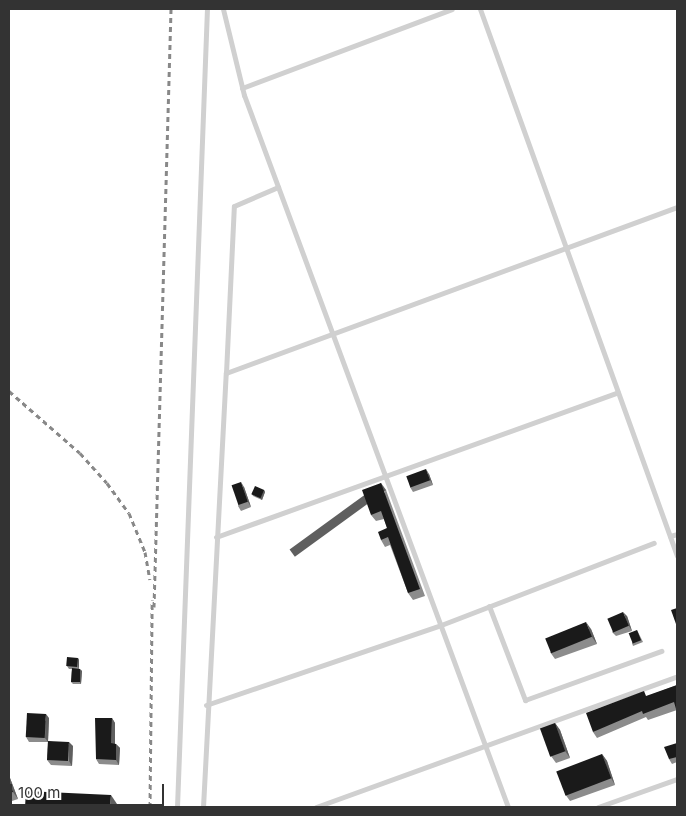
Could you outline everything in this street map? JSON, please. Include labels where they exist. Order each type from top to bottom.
[{"type":"lane","points":[[177,807],[207,9]]},
{"type":"lane","points":[[223,9],[242,88],[508,807]]},
{"type":"lane","points":[[242,88],[452,9]]},
{"type":"lane","points":[[480,9],[677,556]]},
{"type":"lane","points":[[203,807],[206,705],[234,206],[278,187]]},
{"type":"lane","points":[[226,373],[677,207]]},
{"type":"lane","points":[[216,537],[386,478],[618,392]]},
{"type":"lane","points":[[670,536],[677,534]]},
{"type":"lane","points":[[206,705],[441,625],[654,542]]},
{"type":"lane","points":[[489,606],[524,700],[661,651]]},
{"type":"lane","points":[[316,807],[485,744],[677,676]]},
{"type":"lane","points":[[598,807],[677,779]]},
{"type":"building","points":[[426,469],[430,480],[410,487],[406,476]]},
{"type":"building","points":[[241,482],[248,502],[238,505],[232,485]]},
{"type":"building","points":[[381,483],[420,589],[408,593],[388,537],[381,540],[378,532],[387,528],[381,511],[371,515],[362,490]]},
{"type":"building","points":[[255,486],[264,490],[260,498],[251,494]]},
{"type":"building","points":[[677,608],[677,623],[676,624],[671,610]]},
{"type":"building","points":[[623,612],[629,626],[613,632],[607,619]]},
{"type":"building","points":[[586,622],[592,637],[551,653],[545,638]]},
{"type":"building","points":[[637,630],[641,640],[633,644],[629,633]]},
{"type":"building","points":[[67,657],[78,658],[77,667],[66,666]]},
{"type":"building","points":[[72,668],[80,669],[80,682],[71,682]]},
{"type":"building","points":[[677,685],[676,709],[674,702],[643,714],[642,711],[593,732],[586,713],[644,691],[646,696]]},
{"type":"building","points":[[27,713],[46,714],[45,738],[26,737]]},
{"type":"building","points":[[95,718],[112,718],[111,743],[116,744],[116,760],[96,759]]},
{"type":"building","points":[[555,723],[565,751],[550,757],[540,728]]},
{"type":"building","points":[[48,741],[69,742],[68,761],[47,760]]},
{"type":"building","points":[[677,743],[677,757],[669,759],[664,747]]},
{"type":"building","points":[[602,754],[611,778],[566,796],[556,772]]},
{"type":"building","points":[[9,780],[13,792],[9,793]]},
{"type":"building","points":[[26,791],[111,795],[110,807],[25,807]]},
{"type":"railway","points":[[154,607],[171,9]]},
{"type":"railway","points":[[9,391],[80,453],[107,483],[129,513],[145,552],[150,580]]},
{"type":"railway","points":[[150,807],[152,600]]}]
